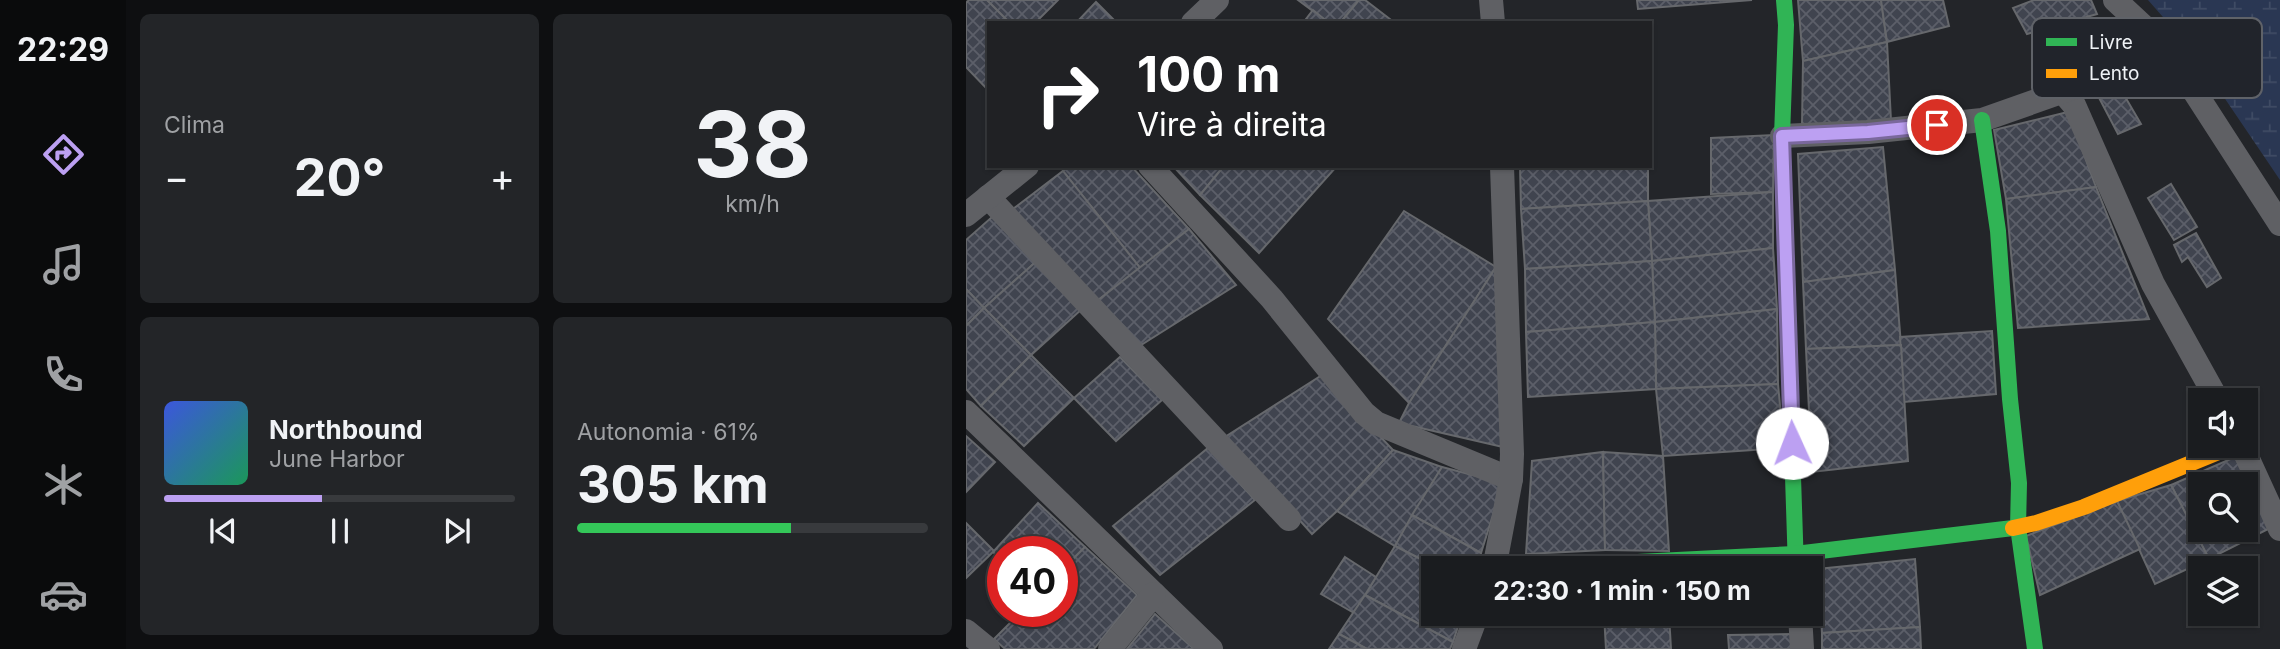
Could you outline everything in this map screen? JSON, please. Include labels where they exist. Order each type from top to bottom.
[{"type":"street","points":[[1195,21],[1217,0]]},
{"type":"street","points":[[1492,0],[1493,21]]},
{"type":"street","points":[[1784,0],[1786,25],[1782,136],[1796,556]]},
{"type":"street","points":[[2115,0],[2134,18]]},
{"type":"street","points":[[1782,136],[1868,132],[1982,120],[2046,98]]},
{"type":"street","points":[[2068,98],[2074,105],[2153,284],[2211,388]]},
{"type":"street","points":[[2199,98],[2280,224]]},
{"type":"street","points":[[1982,120],[1998,231],[2019,483],[2018,527],[2035,649]]},
{"type":"street","points":[[966,215],[1024,168]]},
{"type":"street","points":[[1152,168],[1272,299],[1364,413],[1376,423],[1511,479]]},
{"type":"street","points":[[1498,556],[1511,479],[1512,425],[1502,168]]},
{"type":"street","points":[[988,197],[1289,519]]},
{"type":"street","points":[[966,412],[1211,649]]},
{"type":"street","points":[[1823,557],[2036,523],[2084,507],[2204,458]]},
{"type":"street","points":[[2247,458],[2280,529]]},
{"type":"street","points":[[1110,649],[1154,594]]},
{"type":"street","points":[[1465,649],[1473,626]]},
{"type":"street","points":[[1801,626],[1802,649]]},
{"type":"street","points":[[966,631],[988,649]]},
{"type":"green space","points":[[2148,0],[2280,0],[2280,180],[2224,98],[2262,98],[2262,18],[2164,18]]},
{"type":"building","points":[[969,0],[987,0],[1008,21],[987,21],[987,89],[966,67],[966,3]]},
{"type":"building","points":[[987,0],[1058,0],[1037,21],[1008,21]]},
{"type":"building","points":[[1298,0],[1359,0],[1342,21],[1326,21]]},
{"type":"building","points":[[1359,0],[1365,0],[1392,21],[1342,21]]},
{"type":"building","points":[[1637,0],[1752,0],[1638,9]]},
{"type":"building","points":[[1798,0],[1881,0],[1887,42],[1803,61]]},
{"type":"building","points":[[1881,0],[1943,0],[1949,26],[1887,42]]},
{"type":"building","points":[[2034,0],[2091,0],[2097,14],[2083,18],[2032,18],[2032,33],[2027,34],[2013,8]]},
{"type":"building","points":[[1096,2],[1115,21],[1078,21]]},
{"type":"building","points":[[1313,10],[1327,21],[1305,21]]},
{"type":"building","points":[[1887,42],[1891,121],[1802,125],[1803,61]]},
{"type":"building","points":[[2099,98],[2126,98],[2141,124],[2118,134]]},
{"type":"building","points":[[2068,112],[2096,187],[2006,199],[1994,130]]},
{"type":"building","points":[[1774,135],[1773,192],[1711,194],[1711,138]]},
{"type":"building","points":[[1883,147],[1895,270],[1803,282],[1798,154]]},
{"type":"building","points":[[1067,168],[1133,168],[1189,229],[1141,269],[1063,171]]},
{"type":"building","points":[[1175,168],[1222,168],[1200,195]]},
{"type":"building","points":[[1222,168],[1335,168],[1259,253],[1200,195]]},
{"type":"building","points":[[1520,168],[1648,168],[1648,201],[1521,209]]},
{"type":"building","points":[[1063,171],[1141,269],[1097,301],[1013,209]]},
{"type":"building","points":[[2171,184],[2197,227],[2174,240],[2148,198]]},
{"type":"building","points":[[2096,187],[2149,319],[2018,328],[2006,199]]},
{"type":"building","points":[[1773,192],[1773,248],[1652,261],[1648,201]]},
{"type":"building","points":[[1648,201],[1652,261],[1525,269],[1521,209]]},
{"type":"building","points":[[1404,211],[1496,267],[1409,403],[1328,319]]},
{"type":"building","points":[[992,217],[1039,259],[984,308],[966,289],[966,240]]},
{"type":"building","points":[[1189,229],[1236,285],[1138,347],[1097,301]]},
{"type":"building","points":[[2196,233],[2221,278],[2207,287],[2188,257],[2182,262],[2174,245]]},
{"type":"building","points":[[1773,248],[1777,309],[1655,322],[1652,261]]},
{"type":"building","points":[[1039,259],[1082,309],[1031,355],[984,308]]},
{"type":"building","points":[[1652,261],[1655,322],[1526,332],[1525,269]]},
{"type":"building","points":[[1496,267],[1507,448],[1399,423],[1409,403]]},
{"type":"building","points":[[1895,270],[1901,345],[1806,349],[1803,282]]},
{"type":"building","points":[[966,289],[984,308],[966,326]]},
{"type":"building","points":[[984,308],[1031,355],[981,406],[966,389],[966,326]]},
{"type":"building","points":[[1777,309],[1778,384],[1656,389],[1655,322]]},
{"type":"building","points":[[1655,322],[1656,389],[1528,397],[1526,332]]},
{"type":"building","points":[[1992,331],[1996,394],[1904,402],[1900,337]]},
{"type":"building","points":[[1901,345],[1908,461],[1812,472],[1806,349]]},
{"type":"building","points":[[1031,355],[1074,398],[1024,446],[981,406]]},
{"type":"building","points":[[1120,357],[1162,400],[1116,441],[1074,398]]},
{"type":"building","points":[[1322,375],[1393,450],[1312,534],[1225,437]]},
{"type":"building","points":[[1778,384],[1784,448],[1663,456],[1656,389]]},
{"type":"building","points":[[966,436],[995,462],[966,492]]},
{"type":"building","points":[[1208,448],[1255,500],[1160,575],[1113,526]]},
{"type":"building","points":[[1393,450],[1442,467],[1395,546],[1337,511]]},
{"type":"building","points":[[1603,452],[1605,550],[1526,554],[1532,461]]},
{"type":"building","points":[[1603,452],[1663,456],[1669,551],[1605,550]]},
{"type":"building","points":[[2233,458],[2236,458],[2243,472],[2201,472]]},
{"type":"building","points":[[1442,467],[1503,483],[1481,553],[1412,515]]},
{"type":"building","points":[[2188,478],[2188,518],[2171,485]]},
{"type":"building","points":[[2171,485],[2188,518],[2188,542],[2200,542],[2207,556],[2188,556],[2188,569],[2155,584],[2117,501]]},
{"type":"building","points":[[2117,501],[2140,549],[2040,595],[2026,536]]},
{"type":"building","points":[[2258,501],[2272,527],[2258,534]]},
{"type":"building","points":[[1038,503],[1073,536],[1008,536]]},
{"type":"building","points":[[1412,515],[1481,553],[1480,556],[1421,556],[1421,559],[1395,546]]},
{"type":"building","points":[[966,523],[987,544],[987,558],[966,578]]},
{"type":"building","points":[[1078,540],[1085,547],[1078,554]]},
{"type":"building","points":[[2200,542],[2242,542],[2215,556],[2207,556]]},
{"type":"building","points":[[1395,546],[1421,559],[1421,625],[1365,595]]},
{"type":"building","points":[[1085,547],[1137,595],[1094,649],[1005,649],[994,639],[1006,627],[1078,627],[1078,554]]},
{"type":"building","points":[[1345,557],[1376,577],[1354,613],[1321,594]]},
{"type":"building","points":[[1915,559],[1920,627],[1822,633],[1823,568]]},
{"type":"building","points":[[1365,595],[1453,642],[1450,649],[1367,649],[1339,634]]},
{"type":"building","points":[[1155,614],[1194,649],[1127,649]]},
{"type":"building","points":[[1423,626],[1458,626],[1453,642]]},
{"type":"building","points":[[1605,626],[1670,626],[1671,649],[1606,649]]},
{"type":"building","points":[[1920,627],[1921,649],[1822,649],[1822,633]]},
{"type":"building","points":[[1339,634],[1367,649],[1329,649]]},
{"type":"building","points":[[1793,634],[1794,649],[1729,649],[1728,635]]},
{"type":"traffic: fast","points":[[1784,0],[1786,25],[1782,136],[1796,556]]},
{"type":"traffic: fast","points":[[1982,120],[1998,231],[2019,483],[2018,527],[2035,649]]},
{"type":"traffic: fast","points":[[1755,556],[1795,554],[2013,528]]},
{"type":"traffic: slow","points":[[2013,528],[2084,507],[2204,458]]},
{"type":"route","points":[[1792,443],[1782,136],[1937,125]]}]
